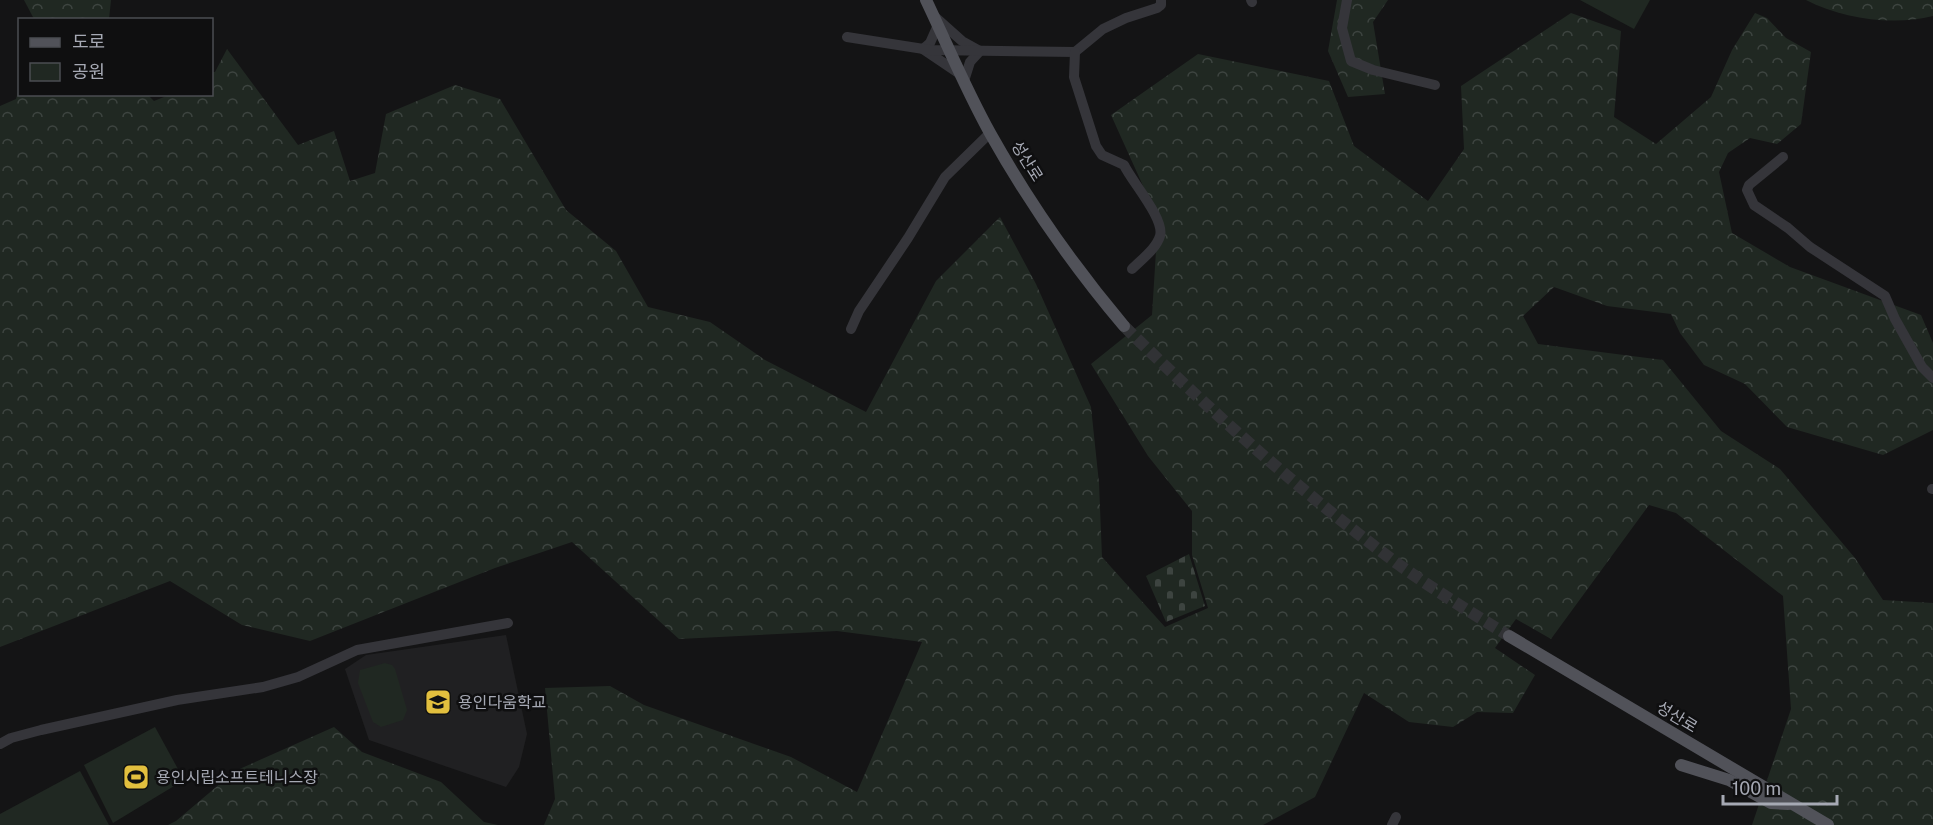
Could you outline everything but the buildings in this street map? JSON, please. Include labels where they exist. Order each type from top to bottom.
[{"type":"main road","name":"성산로","points":[[926,0],[990,133],[1056,236],[1095,292],[1124,326]]},
{"type":"main road","name":"성산로","points":[[1509,636],[1828,825]]},
{"type":"main road","points":[[1681,765],[1729,780],[1771,803],[1792,804]]},
{"type":"street","points":[[847,37],[923,49],[1075,52],[1103,30],[1126,18],[1157,8],[1161,5],[1161,0]]},
{"type":"street","points":[[1347,0],[1342,28],[1351,61],[1373,70],[1435,85]]},
{"type":"street","points":[[923,49],[930,43],[936,20],[980,51]]},
{"type":"street","points":[[923,49],[963,78],[970,62],[980,51]]},
{"type":"street","points":[[1075,52],[1074,77],[1096,146],[1102,155],[1124,165],[1158,219],[1161,228],[1154,247],[1132,269]]},
{"type":"street","points":[[851,329],[859,311],[908,238],[945,177],[990,133]]},
{"type":"street","points":[[1783,157],[1749,185],[1747,190],[1754,205],[1788,228],[1810,248],[1885,296],[1922,367],[1933,378]]},
{"type":"street","points":[[0,744],[11,738],[41,730],[177,700],[263,687],[298,677],[357,650],[508,623]]},
{"type":"shaded area","name":"용인다움학교","points":[[506,635],[527,734],[519,767],[506,787],[369,740],[345,669],[366,655]]},
{"type":"green space","points":[[24,0],[111,0],[109,18],[33,18]]},
{"type":"green space","points":[[1337,0],[1388,0],[1373,22],[1385,94],[1348,97],[1328,51]]},
{"type":"green space","points":[[1580,0],[1650,0],[1634,29]]},
{"type":"green space","points":[[1806,0],[1933,0],[1933,16],[1901,20],[1868,19],[1836,12]]},
{"type":"green space","points":[[1571,13],[1621,31],[1614,117],[1656,144],[1711,97],[1732,50],[1755,13],[1767,18],[1786,38],[1811,52],[1801,124],[1777,144],[1750,138],[1728,153],[1719,172],[1732,233],[1790,267],[1921,315],[1933,343],[1933,430],[1883,455],[1787,427],[1745,384],[1704,365],[1680,333],[1671,314],[1607,306],[1554,287],[1523,316],[1538,344],[1663,360],[1721,431],[1780,469],[1855,558],[1883,600],[1933,603],[1933,825],[1752,825],[1791,709],[1783,596],[1676,513],[1649,505],[1551,639],[1516,619],[1495,648],[1535,675],[1513,713],[1477,712],[1453,727],[1409,722],[1364,693],[1315,797],[1263,825],[544,825],[555,799],[545,688],[610,686],[644,705],[791,757],[857,792],[922,642],[837,631],[679,639],[572,542],[495,568],[310,641],[242,625],[170,581],[0,647],[0,106],[16,99],[18,92],[18,96],[149,96],[154,101],[166,96],[213,96],[213,72],[227,49],[298,145],[334,131],[350,181],[375,173],[386,114],[455,85],[500,99],[566,210],[616,251],[648,307],[710,322],[765,360],[866,412],[936,281],[1000,217],[1036,284],[1091,407],[1099,483],[1102,557],[1165,627],[1208,608],[1192,555],[1192,511],[1148,456],[1091,364],[1152,315],[1158,219],[1111,115],[1198,54],[1329,81],[1354,146],[1428,201],[1464,149],[1461,86]]},
{"type":"green space","points":[[1189,554],[1205,606],[1166,622],[1146,576]]},
{"type":"green space","points":[[385,663],[392,665],[395,669],[407,710],[403,720],[381,727],[373,722],[358,683],[360,670]]},
{"type":"green space","name":"용인시립소프트테니스장","points":[[155,727],[184,780],[113,823],[84,765]]},
{"type":"green space","points":[[334,727],[362,752],[441,782],[484,822],[498,825],[168,825],[176,821],[235,771]]},
{"type":"green space","points":[[80,771],[109,825],[0,825],[0,814]]},
{"type":"tunnel","points":[[1124,326],[1223,420],[1362,537],[1412,574],[1509,636]]},
{"type":"place","name":"용인다움학교","points":[[438,702]]},
{"type":"place","name":"용인시립소프트테니스장","points":[[136,777]]}]
